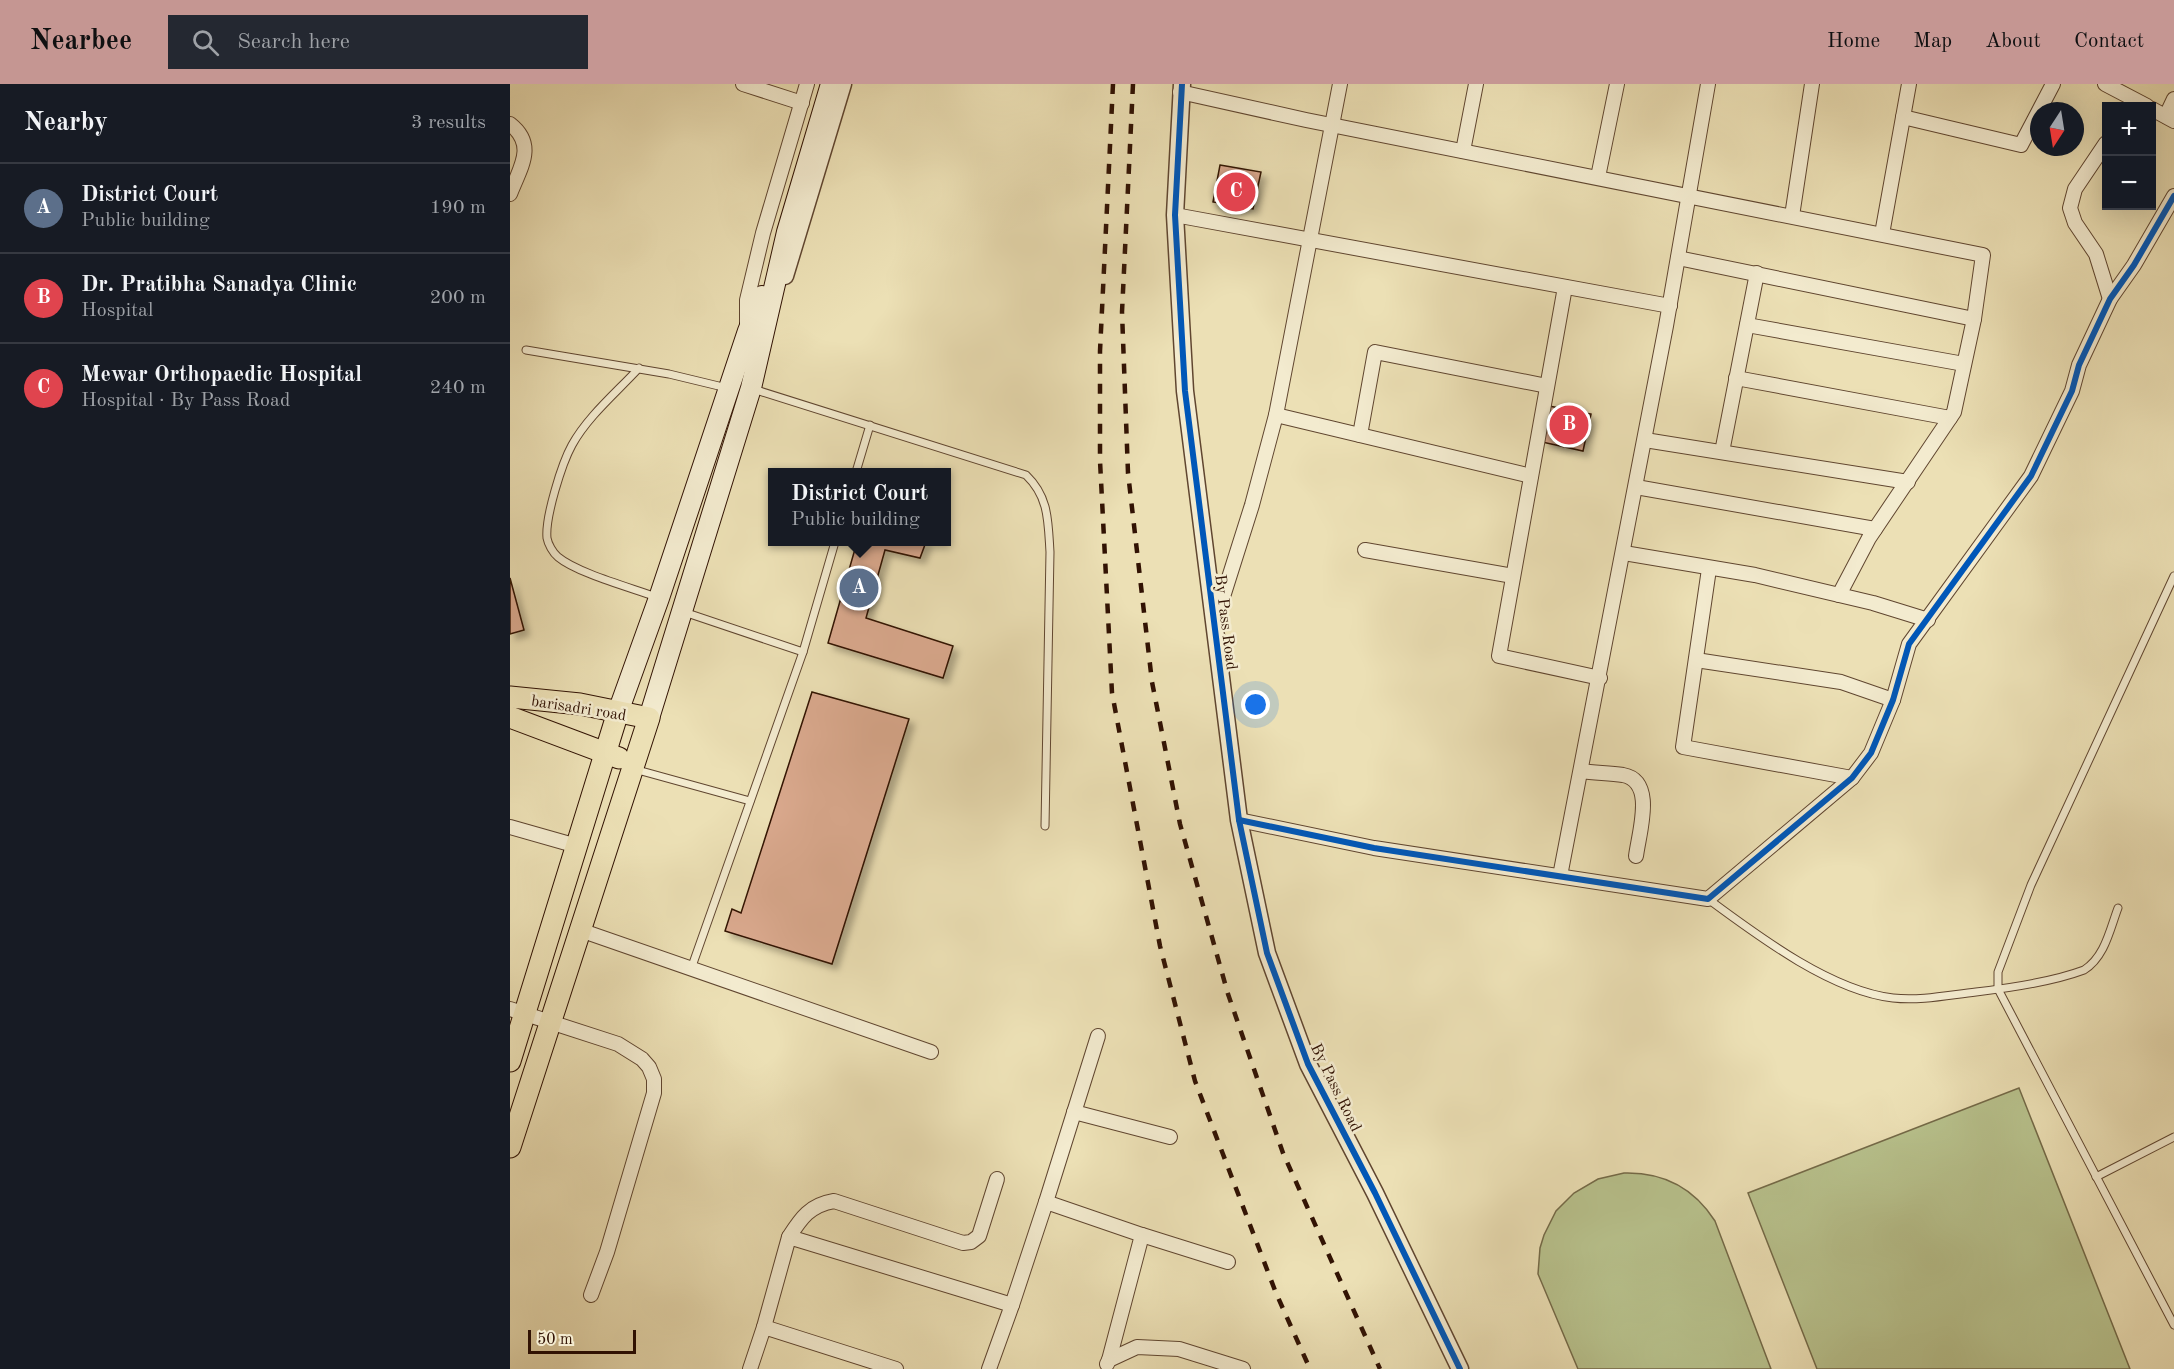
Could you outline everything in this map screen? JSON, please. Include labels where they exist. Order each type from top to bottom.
[{"type":"main road","points":[[510,1148],[683,611],[751,388],[787,232],[831,84]]},
{"type":"main road","points":[[510,1061],[517,1011],[577,846],[618,712],[748,333],[787,232]]},
{"type":"main road","points":[[701,473],[723,479]]},
{"type":"main road","name":"barisadri road","points":[[511,705],[580,704],[649,718]]},
{"type":"main road","points":[[511,705],[633,766]]},
{"type":"street","points":[[743,84],[802,103]]},
{"type":"street","points":[[748,333],[747,300],[763,233],[807,84]]},
{"type":"street","points":[[769,309],[785,278],[843,84]]},
{"type":"street","points":[[1214,624],[1252,505],[1276,415],[1340,84]]},
{"type":"street","points":[[1463,151],[1476,84]]},
{"type":"street","points":[[1598,177],[1617,84]]},
{"type":"street","points":[[1560,876],[1624,553],[1708,84]]},
{"type":"street","points":[[1792,216],[1812,84]]},
{"type":"street","points":[[1882,234],[1908,84]]},
{"type":"street","points":[[1903,117],[2021,145],[2053,84]]},
{"type":"street","points":[[2105,84],[2136,99]]},
{"type":"street","points":[[1181,88],[1332,125],[1983,255],[1974,320],[1954,412],[1875,529],[1839,595]]},
{"type":"street","name":"By Pass Road","points":[[1181,88],[1175,215],[1185,391],[1239,820],[1267,953],[1308,1064],[1375,1193],[1460,1369]]},
{"type":"street","points":[[2156,111],[2170,118],[2174,99]]},
{"type":"street","points":[[510,124],[521,133],[525,147],[524,159],[510,194]]},
{"type":"street","points":[[2102,149],[2075,189],[2070,208],[2071,216],[2096,254],[2110,299]]},
{"type":"street","points":[[1239,820],[1374,848],[1708,899],[1852,778],[1871,753],[1893,699],[1909,644],[2031,476],[2072,391],[2079,365],[2110,299],[2134,265],[2174,196]]},
{"type":"street","points":[[1175,215],[1670,306]]},
{"type":"street","points":[[1678,258],[1974,320]]},
{"type":"street","points":[[1722,452],[1757,273]]},
{"type":"street","points":[[1565,287],[1499,656],[1600,678]]},
{"type":"street","points":[[1747,325],[1964,364]]},
{"type":"street","points":[[1360,435],[1375,352],[1547,386]]},
{"type":"street","points":[[1736,378],[1950,418]]},
{"type":"street","points":[[1276,415],[1531,476]]},
{"type":"street","points":[[1645,440],[1908,482]]},
{"type":"street","points":[[1636,487],[1875,529]]},
{"type":"street","points":[[1365,550],[1513,576]]},
{"type":"street","points":[[1624,553],[1755,575],[1928,620]]},
{"type":"street","points":[[1709,569],[1683,747],[1852,778]]},
{"type":"street","points":[[1696,660],[1841,682],[1893,699]]},
{"type":"street","points":[[1581,771],[1624,775],[1634,779],[1640,785],[1644,795],[1636,856]]},
{"type":"street","points":[[510,827],[577,846]]},
{"type":"street","points":[[580,930],[932,1052]]},
{"type":"street","points":[[517,1011],[618,1044],[642,1059],[649,1067],[654,1079],[651,1105],[608,1252],[591,1294]]},
{"type":"street","points":[[989,1369],[1046,1202],[1098,1036]]},
{"type":"street","points":[[1074,1112],[1170,1137]]},
{"type":"street","points":[[750,1369],[789,1237],[802,1216],[812,1208],[834,1201],[963,1242],[971,1242],[980,1236],[997,1179]]},
{"type":"street","points":[[1046,1202],[1228,1262]]},
{"type":"street","points":[[1107,1365],[1142,1234]]},
{"type":"street","points":[[789,1237],[1011,1305]]},
{"type":"street","points":[[764,1327],[896,1369]]},
{"type":"street","points":[[1107,1365],[1137,1347],[1179,1349],[1243,1369]]},
{"type":"lane","points":[[526,350],[639,368],[729,388]]},
{"type":"lane","points":[[639,368],[591,419],[573,444],[554,497],[548,522],[548,538],[557,557],[572,566],[659,598]]},
{"type":"lane","points":[[751,388],[1026,475],[1038,487],[1044,501],[1048,521],[1050,552],[1045,826]]},
{"type":"lane","points":[[857,468],[870,425]]},
{"type":"lane","points":[[691,969],[802,652],[834,546]]},
{"type":"lane","points":[[2174,576],[2031,885],[1998,972],[1998,989],[2174,1325]]},
{"type":"lane","points":[[683,611],[802,652]]},
{"type":"lane","points":[[633,766],[750,801]]},
{"type":"lane","points":[[1708,899],[1761,938],[1821,973],[1872,994],[1912,999],[1998,989],[2074,973],[2092,965],[2101,953],[2118,908]]},
{"type":"lane","points":[[2096,1177],[2174,1137]]},
{"type":"green space","points":[[2019,1088],[2130,1369],[1817,1369],[1748,1193]]},
{"type":"green space","points":[[1624,1173],[1652,1175],[1676,1184],[1707,1209],[1715,1221],[1771,1369],[1578,1369],[1538,1274],[1540,1248],[1556,1211],[1574,1193],[1598,1179]]},
{"type":"building","points":[[1220,165],[1261,172],[1253,209],[1213,202]]},
{"type":"building","points":[[1549,406],[1591,414],[1583,451],[1542,442]]},
{"type":"building","points":[[856,546],[924,546],[920,558],[885,550],[866,618],[953,646],[943,678],[828,643]]},
{"type":"building","points":[[510,578],[524,630],[510,634]]},
{"type":"building","points":[[812,692],[909,719],[832,964],[725,931],[732,909],[741,913]]},
{"type":"railway","points":[[1113,84],[1100,351],[1100,461],[1112,693],[1160,946],[1195,1081],[1276,1293],[1310,1369]]},
{"type":"railway","points":[[1133,84],[1122,312],[1128,473],[1152,682],[1180,824],[1228,994],[1283,1153],[1380,1369]]},
{"type":"cycle path","points":[[1182,84],[1175,215],[1185,391],[1239,820],[1267,953],[1308,1064],[1375,1193],[1460,1369]]},
{"type":"cycle path","points":[[1239,820],[1374,848],[1708,899],[1852,778],[1871,753],[1893,700],[1909,644],[2031,476],[2072,391],[2079,365],[2110,299],[2134,265],[2174,196]]},
{"type":"place","name":"Mewar Orthopaedic Hospital","points":[[1236,192]]},
{"type":"place","name":"Dr. Pratibha Sanadya Clinic","points":[[1569,425]]},
{"type":"place","name":"District Court","points":[[859,588]]}]
